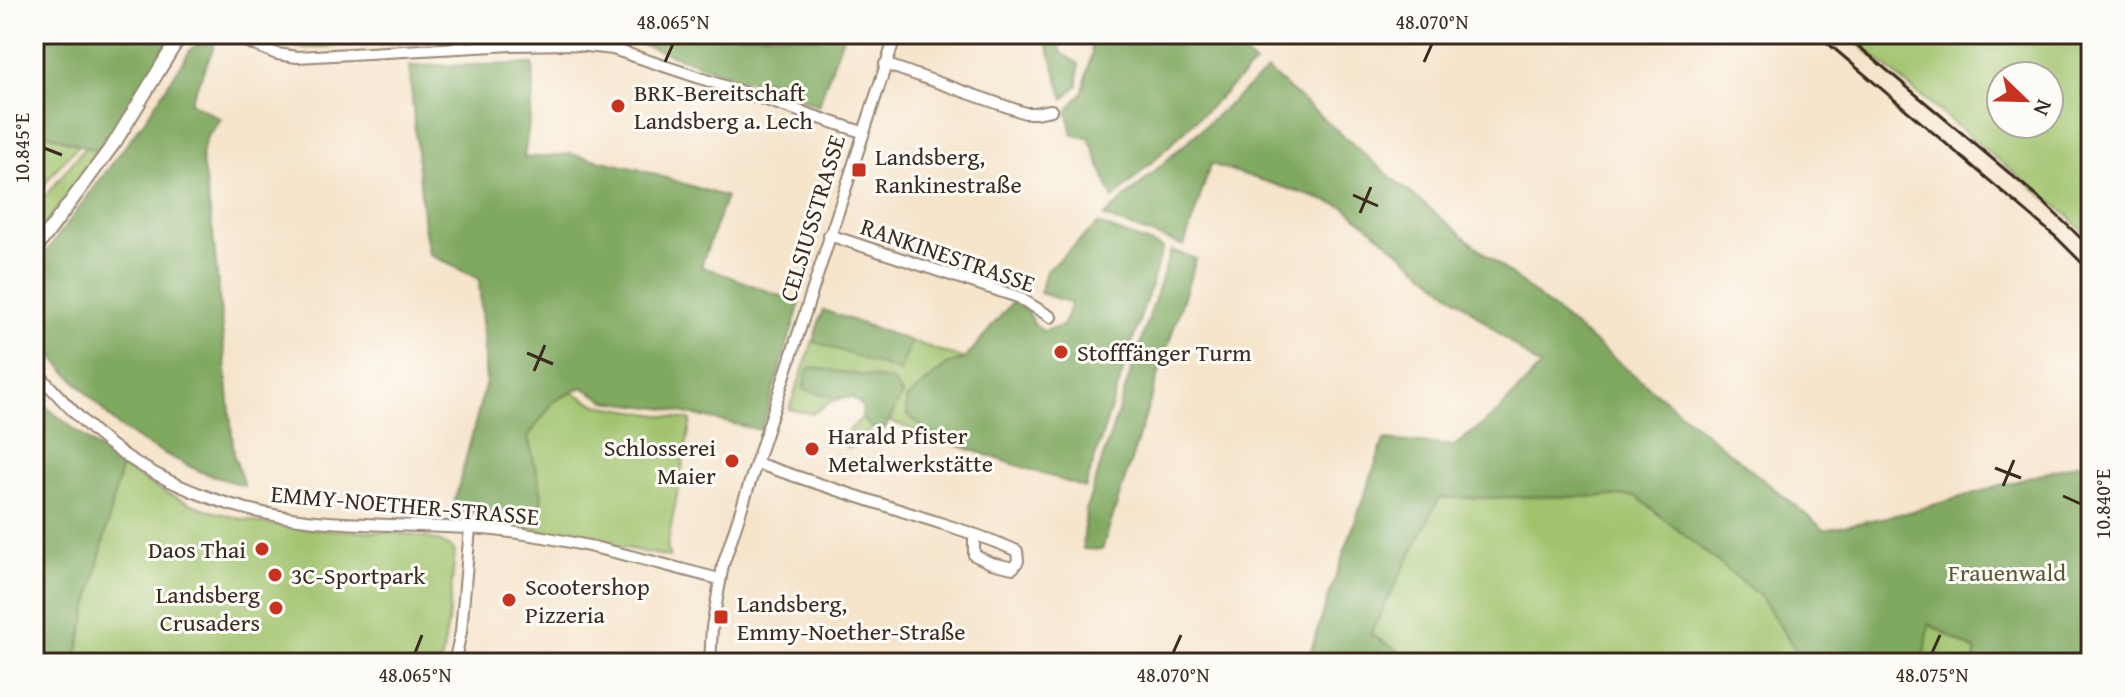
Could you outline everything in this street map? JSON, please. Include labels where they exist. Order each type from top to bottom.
[{"type":"street","points":[[34,251],[115,142],[181,34]]},
{"type":"street","name":"CELSIUSSTRASSE","points":[[228,34],[277,54],[297,57],[512,45],[569,44],[613,49],[862,132],[719,579],[710,663]]},
{"type":"street","points":[[862,132],[896,34]]},
{"type":"street","points":[[885,64],[1025,113],[1051,110]]},
{"type":"street","name":"RANKINESTRASSE","points":[[829,235],[1018,297],[1051,317]]},
{"type":"street","name":"EMMY-NOETHER-STRASSE","points":[[34,369],[99,436],[155,473],[191,490],[252,511],[306,520],[517,533],[587,546],[719,579]]},
{"type":"street","points":[[756,464],[974,535],[1017,551],[1018,561],[1013,568],[974,555],[974,535]]},
{"type":"street","points":[[454,663],[461,632],[470,528]]},
{"type":"green space","points":[[34,34],[179,34],[99,152],[34,129]]},
{"type":"green space","points":[[253,34],[813,34],[817,38],[821,34],[844,34],[818,106],[783,93],[768,80],[745,81],[638,43],[601,36],[543,35],[302,48],[276,44]]},
{"type":"green space","points":[[1044,34],[1056,34],[1062,53],[1079,64],[1078,85],[1064,99]]},
{"type":"green space","points":[[1090,34],[1224,34],[1255,64],[1113,199],[1089,138],[1073,135],[1067,111],[1083,91],[1092,53]]},
{"type":"green space","points":[[1846,34],[2091,34],[2091,240],[2069,216]]},
{"type":"green space","points":[[199,44],[215,44],[190,102],[221,119],[207,137],[201,155],[213,233],[234,455],[244,486],[199,471],[149,446],[118,426],[34,332],[34,268],[147,117],[191,49]]},
{"type":"green space","points":[[533,64],[534,89],[524,158],[571,154],[637,169],[726,197],[701,266],[800,303],[761,430],[667,409],[606,401],[582,387],[554,401],[528,437],[541,489],[542,510],[510,514],[452,511],[486,382],[479,279],[429,254],[409,66]]},
{"type":"green space","name":"Frauenwald","points":[[1267,70],[1392,178],[1825,530],[1905,513],[2091,460],[2091,663],[1973,663],[1976,651],[1929,624],[1924,663],[1804,663],[1761,597],[1636,496],[1439,498],[1370,634],[1420,663],[1307,663],[1384,440],[1454,446],[1496,414],[1540,367],[1345,207],[1211,164],[1184,246],[1104,217]]},
{"type":"green space","points":[[34,129],[79,145],[34,198]]},
{"type":"green space","points":[[85,147],[99,152],[34,241],[34,210]]},
{"type":"green space","points":[[1098,224],[1163,248],[1085,488],[936,438],[907,414],[906,399],[947,365],[965,359],[1013,301],[1027,311],[1043,331],[1063,326],[1071,303],[1040,293],[1046,271]]},
{"type":"green space","points":[[1171,250],[1196,259],[1102,550],[1083,549],[1086,509]]},
{"type":"green space","points":[[823,310],[911,341],[900,372],[813,341]]},
{"type":"green space","points":[[813,341],[900,371],[911,341],[965,359],[947,365],[907,414],[936,438],[889,421],[902,394],[803,389],[843,398],[812,414],[789,409]]},
{"type":"green space","points":[[811,367],[891,380],[902,394],[885,429],[872,428],[862,418],[862,406],[853,398],[803,389]]},
{"type":"green space","points":[[572,392],[597,405],[691,420],[667,548],[669,557],[509,524],[510,514],[542,510],[541,489],[528,437],[554,401]]},
{"type":"green space","points":[[34,397],[121,467],[75,663],[34,663]]},
{"type":"green space","points":[[862,418],[872,428],[848,449],[840,439]]},
{"type":"green space","name":"3C-Sportpark","points":[[121,467],[154,487],[217,513],[260,523],[305,528],[406,534],[448,545],[455,552],[441,663],[75,663]]},
{"type":"green space","points":[[1636,496],[1761,597],[1804,663],[1420,663],[1370,635],[1439,498]]},
{"type":"green space","points":[[1928,624],[1976,652],[1973,663],[1924,663]]},
{"type":"railway","points":[[1817,34],[2057,238],[2091,272]]},
{"type":"railway","points":[[1844,34],[2039,198],[2091,248]]},
{"type":"place","name":"BRK-Bereitschaft Landsberg a. Lech","points":[[618,106]]},
{"type":"place","name":"Landsberg, Rankinestraße","points":[[859,170]]},
{"type":"place","name":"Stofffänger Turm","points":[[1061,352]]},
{"type":"place","name":"Harald Pfister Metalwerkstätte","points":[[812,449]]},
{"type":"place","name":"Schlosserei Maier","points":[[732,461]]},
{"type":"place","name":"Daos Thai","points":[[262,549]]},
{"type":"place","name":"3C-Sportpark","points":[[275,575]]},
{"type":"place","name":"Scootershop Pizzeria","points":[[509,600]]},
{"type":"place","name":"Landsberg Crusaders","points":[[276,608]]},
{"type":"place","name":"Landsberg, Emmy-Noether-Straße","points":[[721,617]]}]
